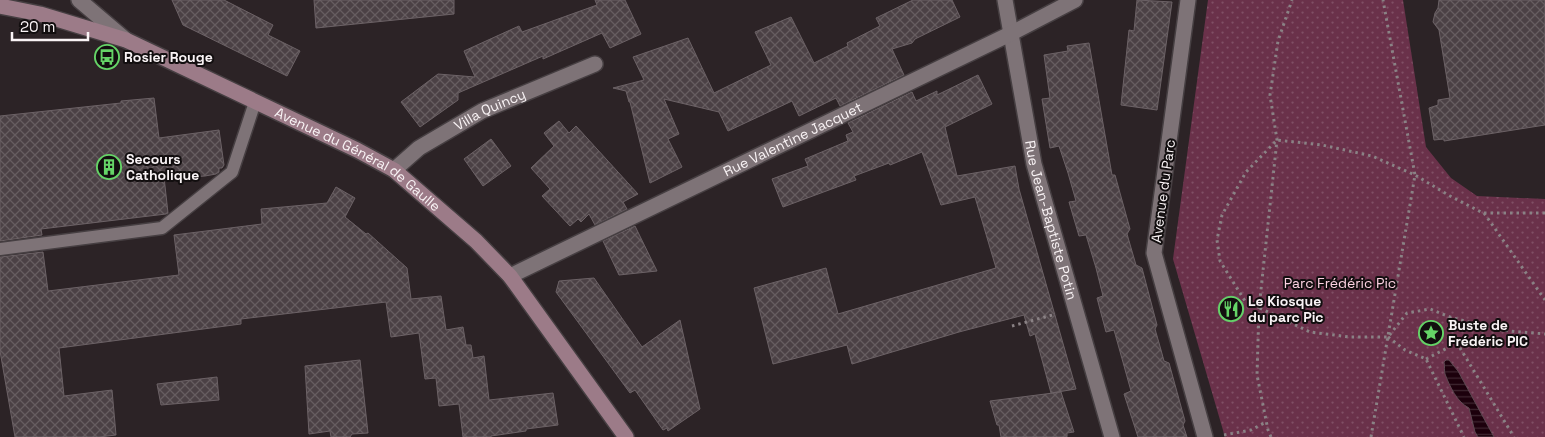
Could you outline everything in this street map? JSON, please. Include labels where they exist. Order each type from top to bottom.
[{"type":"main road","name":"Avenue du Général de Gaulle","points":[[0,6],[40,14],[126,40],[357,150],[394,170],[476,241],[510,276],[626,437]]},
{"type":"street","points":[[79,0],[126,40]]},
{"type":"street","name":"Rue Jean-Baptiste Potin","points":[[1005,0],[1034,164],[1112,437]]},
{"type":"street","name":"Rue Valentine Jacquet","points":[[510,276],[1012,33],[1075,0]]},
{"type":"street","name":"Avenue du Parc","points":[[1188,0],[1154,253],[1204,435]]},
{"type":"street","name":"Villa Quincy","points":[[394,170],[419,148],[482,111],[595,64]]},
{"type":"lane","points":[[0,249],[162,228],[232,172],[255,102]]},
{"type":"path","points":[[1271,437],[1266,422],[1257,375],[1259,308],[1277,140],[1270,94],[1278,42],[1292,0]]},
{"type":"path","points":[[1371,437],[1415,175],[1384,0]]},
{"type":"path","points":[[1277,140],[1322,145],[1372,156],[1415,175],[1483,213],[1545,213]]},
{"type":"path","points":[[1277,140],[1246,172],[1222,215],[1217,240],[1220,261],[1245,301],[1310,332],[1350,337],[1388,337],[1405,350],[1426,359],[1464,437]]},
{"type":"path","points":[[1483,213],[1545,300]]},
{"type":"path","points":[[1012,326],[1075,307]]},
{"type":"path","points":[[1388,337],[1407,313],[1430,309],[1450,317],[1498,330],[1545,334]]},
{"type":"path","points":[[1450,317],[1457,342],[1514,437]]},
{"type":"path","points":[[1426,359],[1457,342]]},
{"type":"path","points":[[1204,435],[1224,435],[1251,430],[1266,422]]},
{"type":"green space","name":"Parc Frédéric Pic","points":[[1208,0],[1403,0],[1426,147],[1451,178],[1477,196],[1545,199],[1545,437],[1225,437],[1173,259]]},
{"type":"shaded area","points":[[1449,360],[1458,371],[1494,437],[1478,437],[1469,408],[1457,398],[1447,379],[1444,362]]},
{"type":"building","points":[[172,0],[224,0],[273,25],[268,35],[300,51],[287,76],[183,25]]},
{"type":"building","points":[[314,0],[454,0],[454,14],[316,28]]},
{"type":"building","points":[[595,0],[625,0],[641,34],[610,48],[602,33],[543,59],[543,56],[458,93],[458,100],[420,127],[401,102],[438,74],[475,77],[464,51],[519,26],[522,32],[597,5]]},
{"type":"building","points":[[913,0],[952,0],[960,17],[915,39],[912,43],[892,49],[904,75],[840,106],[836,98],[799,116],[792,101],[728,131],[719,112],[664,99],[679,134],[668,139],[682,167],[650,183],[626,91],[613,88],[644,80],[633,57],[688,38],[714,93],[771,65],[755,32],[791,17],[814,63],[848,46],[847,43],[880,26],[876,18]]},
{"type":"building","points":[[1137,0],[1172,2],[1157,110],[1121,105],[1129,30],[1134,31]]},
{"type":"building","points":[[1439,0],[1545,0],[1545,125],[1444,141],[1444,139],[1434,140],[1429,108],[1438,105],[1438,100],[1450,98],[1439,30],[1433,22]]},
{"type":"building","points":[[1089,43],[1112,175],[1115,175],[1130,229],[1127,234],[1136,265],[1142,268],[1157,325],[1155,329],[1164,361],[1169,363],[1185,421],[1183,425],[1187,437],[1138,437],[1124,394],[1131,391],[1114,330],[1106,332],[1097,298],[1103,296],[1096,268],[1086,235],[1079,236],[1069,202],[1076,201],[1068,173],[1059,146],[1050,148],[1042,99],[1050,98],[1044,55],[1068,51],[1067,46]]},
{"type":"building","points":[[978,75],[992,104],[945,127],[957,176],[1015,166],[1019,189],[1076,389],[1051,393],[1035,334],[1030,336],[1024,315],[852,364],[847,345],[773,364],[754,288],[826,268],[838,314],[996,268],[975,197],[941,205],[922,152],[890,165],[889,163],[854,176],[856,180],[783,207],[772,179],[808,166],[805,159],[848,141],[846,135],[853,132],[848,123],[912,92],[916,101],[937,91],[937,95]]},
{"type":"building","name":"Secours Catholique","points":[[154,98],[159,138],[219,130],[224,165],[222,168],[219,168],[219,172],[205,176],[164,177],[168,213],[166,214],[41,229],[42,235],[0,241],[0,116]]},
{"type":"building","points":[[559,121],[569,133],[576,126],[638,194],[623,202],[627,209],[595,225],[589,214],[581,222],[578,219],[570,226],[542,196],[550,189],[531,168],[554,146],[544,133]]},
{"type":"building","points":[[491,139],[511,166],[483,186],[464,159]]},
{"type":"building","points":[[336,187],[355,198],[345,217],[366,234],[368,233],[407,268],[411,299],[441,296],[446,330],[463,327],[466,345],[471,345],[473,358],[484,356],[489,400],[553,393],[558,425],[526,429],[526,431],[491,437],[463,437],[459,404],[439,406],[436,378],[425,379],[419,333],[391,337],[386,302],[241,319],[241,324],[59,348],[64,396],[112,390],[116,435],[99,437],[15,437],[0,351],[0,257],[43,252],[48,291],[179,275],[174,235],[262,224],[261,209],[327,203]]},
{"type":"building","points":[[635,226],[657,271],[619,275],[603,241]]},
{"type":"building","points":[[594,278],[642,347],[680,320],[700,409],[668,431],[667,428],[663,430],[635,390],[630,393],[556,292],[559,281]]},
{"type":"building","name":"Le Kiosque du parc Pic","points":[[1231,296],[1240,300],[1244,309],[1240,318],[1231,322],[1222,318],[1218,309],[1222,300]]},
{"type":"building","points":[[360,360],[368,433],[352,434],[350,437],[331,437],[330,431],[309,434],[305,366]]},
{"type":"building","points":[[217,377],[219,400],[161,405],[157,384]]},
{"type":"building","points":[[1061,392],[1074,432],[1067,433],[1067,437],[1001,437],[999,425],[997,425],[990,401]]},
{"type":"place","name":"Rosier Rouge","points":[[107,57]]},
{"type":"place","name":"Secours Catholique","points":[[109,167]]},
{"type":"place","name":"Le Kiosque du parc Pic","points":[[1231,309]]},
{"type":"place","name":"Buste de Frédéric PIC","points":[[1431,333]]}]
